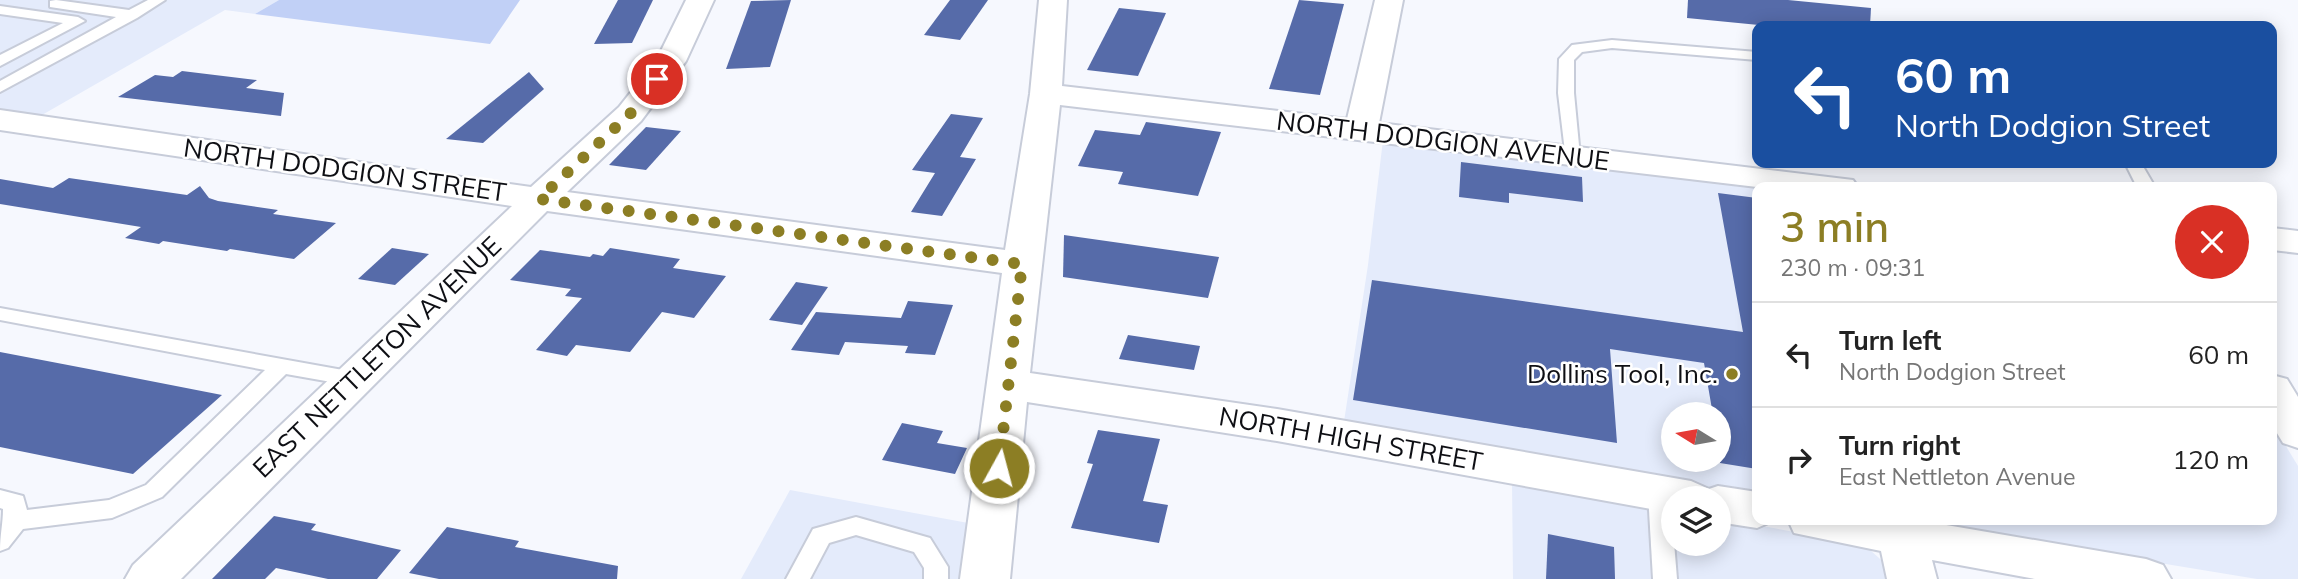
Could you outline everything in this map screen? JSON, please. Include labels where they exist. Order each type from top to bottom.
[{"type":"street","name":"EAST NETTLETON AVENUE","points":[[150,579],[539,199],[630,114],[671,61],[700,0]]},
{"type":"street","points":[[985,579],[1022,264],[1046,94],[1053,0]]},
{"type":"street","points":[[1362,130],[1389,0]]},
{"type":"street","name":"NORTH DODGION AVENUE","points":[[1046,94],[1798,182]]},
{"type":"street","name":"NORTH DODGION STREET","points":[[0,120],[539,199],[1022,264]]},
{"type":"street","points":[[2277,240],[2298,242]]},
{"type":"street","name":"NORTH HIGH STREET","points":[[1009,385],[1277,425],[1661,494]]},
{"type":"street","points":[[2277,398],[2298,432]]},
{"type":"street","points":[[1731,506],[1752,509]]},
{"type":"street","points":[[1824,525],[1906,557],[2146,579]]},
{"type":"lane","points":[[0,86],[158,0]]},
{"type":"lane","points":[[55,4],[132,15]]},
{"type":"lane","points":[[0,10],[78,21],[0,61]]},
{"type":"lane","points":[[1572,156],[1566,93],[1567,59],[1577,48],[1612,44],[1752,56]]},
{"type":"lane","points":[[0,47],[22,50]]},
{"type":"lane","points":[[0,314],[354,379]]},
{"type":"lane","points":[[15,521],[112,509],[154,491],[281,366]]},
{"type":"lane","points":[[0,499],[15,502],[15,521],[0,541]]},
{"type":"lane","points":[[798,579],[821,536],[856,526],[922,545],[936,573]]},
{"type":"lane","points":[[1665,579],[1668,556]]},
{"type":"shaded area","points":[[0,0],[279,0],[255,14],[225,10],[42,115],[0,109]]},
{"type":"shaded area","points":[[279,0],[520,0],[490,44],[255,14]]},
{"type":"shaded area","points":[[1383,140],[1752,186],[1752,495],[1731,492],[1731,486],[1696,486],[1343,428],[1368,265]]},
{"type":"shaded area","points":[[2277,431],[2298,466],[2298,579],[2257,579],[1929,525],[2277,525]]},
{"type":"shaded area","points":[[1512,481],[1661,508],[1661,556],[1731,556],[1731,520],[1849,542],[1870,550],[1888,566],[1897,579],[1513,579]]},
{"type":"shaded area","points":[[790,490],[979,525],[972,579],[741,579]]},
{"type":"building","points":[[618,0],[653,0],[632,43],[594,44]]},
{"type":"building","points":[[791,0],[770,67],[726,69],[751,1]]},
{"type":"building","points":[[950,0],[988,0],[960,40],[924,35]]},
{"type":"building","points":[[1299,0],[1344,4],[1320,95],[1269,89]]},
{"type":"building","points":[[1688,0],[1788,0],[1871,8],[1870,21],[1752,21],[1752,24],[1687,18]]},
{"type":"building","points":[[1119,8],[1166,13],[1138,76],[1087,70]]},
{"type":"building","points":[[182,71],[257,80],[246,88],[284,93],[281,116],[118,97],[155,75],[173,77]]},
{"type":"building","points":[[529,72],[544,89],[483,143],[446,139]]},
{"type":"building","points":[[951,114],[983,118],[960,157],[976,159],[942,216],[911,212],[935,173],[912,170]]},
{"type":"building","points":[[1146,122],[1221,132],[1198,196],[1118,184],[1123,172],[1078,166],[1095,130],[1140,135]]},
{"type":"building","points":[[646,127],[681,131],[646,170],[609,165]]},
{"type":"building","points":[[1461,162],[1582,177],[1583,202],[1509,193],[1509,203],[1459,197]]},
{"type":"building","points":[[69,178],[187,195],[200,186],[209,198],[218,201],[278,210],[273,214],[336,223],[294,259],[125,238],[141,227],[0,204],[0,179],[53,188]]},
{"type":"building","points":[[1718,193],[1752,197],[1752,468],[1731,465],[1731,402],[1711,402],[1704,363],[1610,349],[1617,443],[1353,400],[1372,280],[1743,332]]},
{"type":"building","points":[[1064,235],[1219,257],[1208,298],[1063,277]]},
{"type":"building","points":[[392,248],[429,254],[395,285],[358,279]]},
{"type":"building","points":[[610,248],[680,259],[673,268],[726,276],[694,318],[662,312],[630,352],[576,345],[567,356],[536,350],[582,298],[565,296],[571,289],[510,280],[540,250],[590,257],[593,254],[603,256]]},
{"type":"building","points":[[796,282],[828,287],[802,325],[769,320]]},
{"type":"building","points":[[908,301],[953,305],[935,355],[905,353],[908,346],[845,342],[839,355],[791,350],[816,312],[901,318]]},
{"type":"building","points":[[1128,335],[1200,346],[1194,370],[1119,359]]},
{"type":"building","points":[[0,352],[222,395],[133,474],[0,447]]},
{"type":"building","points":[[902,423],[943,431],[937,443],[967,448],[955,474],[882,460]]},
{"type":"building","points":[[1098,430],[1160,439],[1143,501],[1168,505],[1159,543],[1071,528],[1093,464],[1087,463]]},
{"type":"building","points":[[274,516],[316,524],[311,530],[401,550],[377,579],[328,579],[276,568],[265,579],[212,579]]},
{"type":"building","points":[[447,527],[519,541],[515,547],[618,566],[617,579],[439,579],[409,573]]},
{"type":"building","points":[[1548,534],[1614,547],[1615,579],[1546,579]]},
{"type":"place","name":"Dollins Tool, Inc.","points":[[1732,374]]},
{"type":"route","points":[[657,79],[630,114],[539,199],[1022,264],[999,468]]}]
